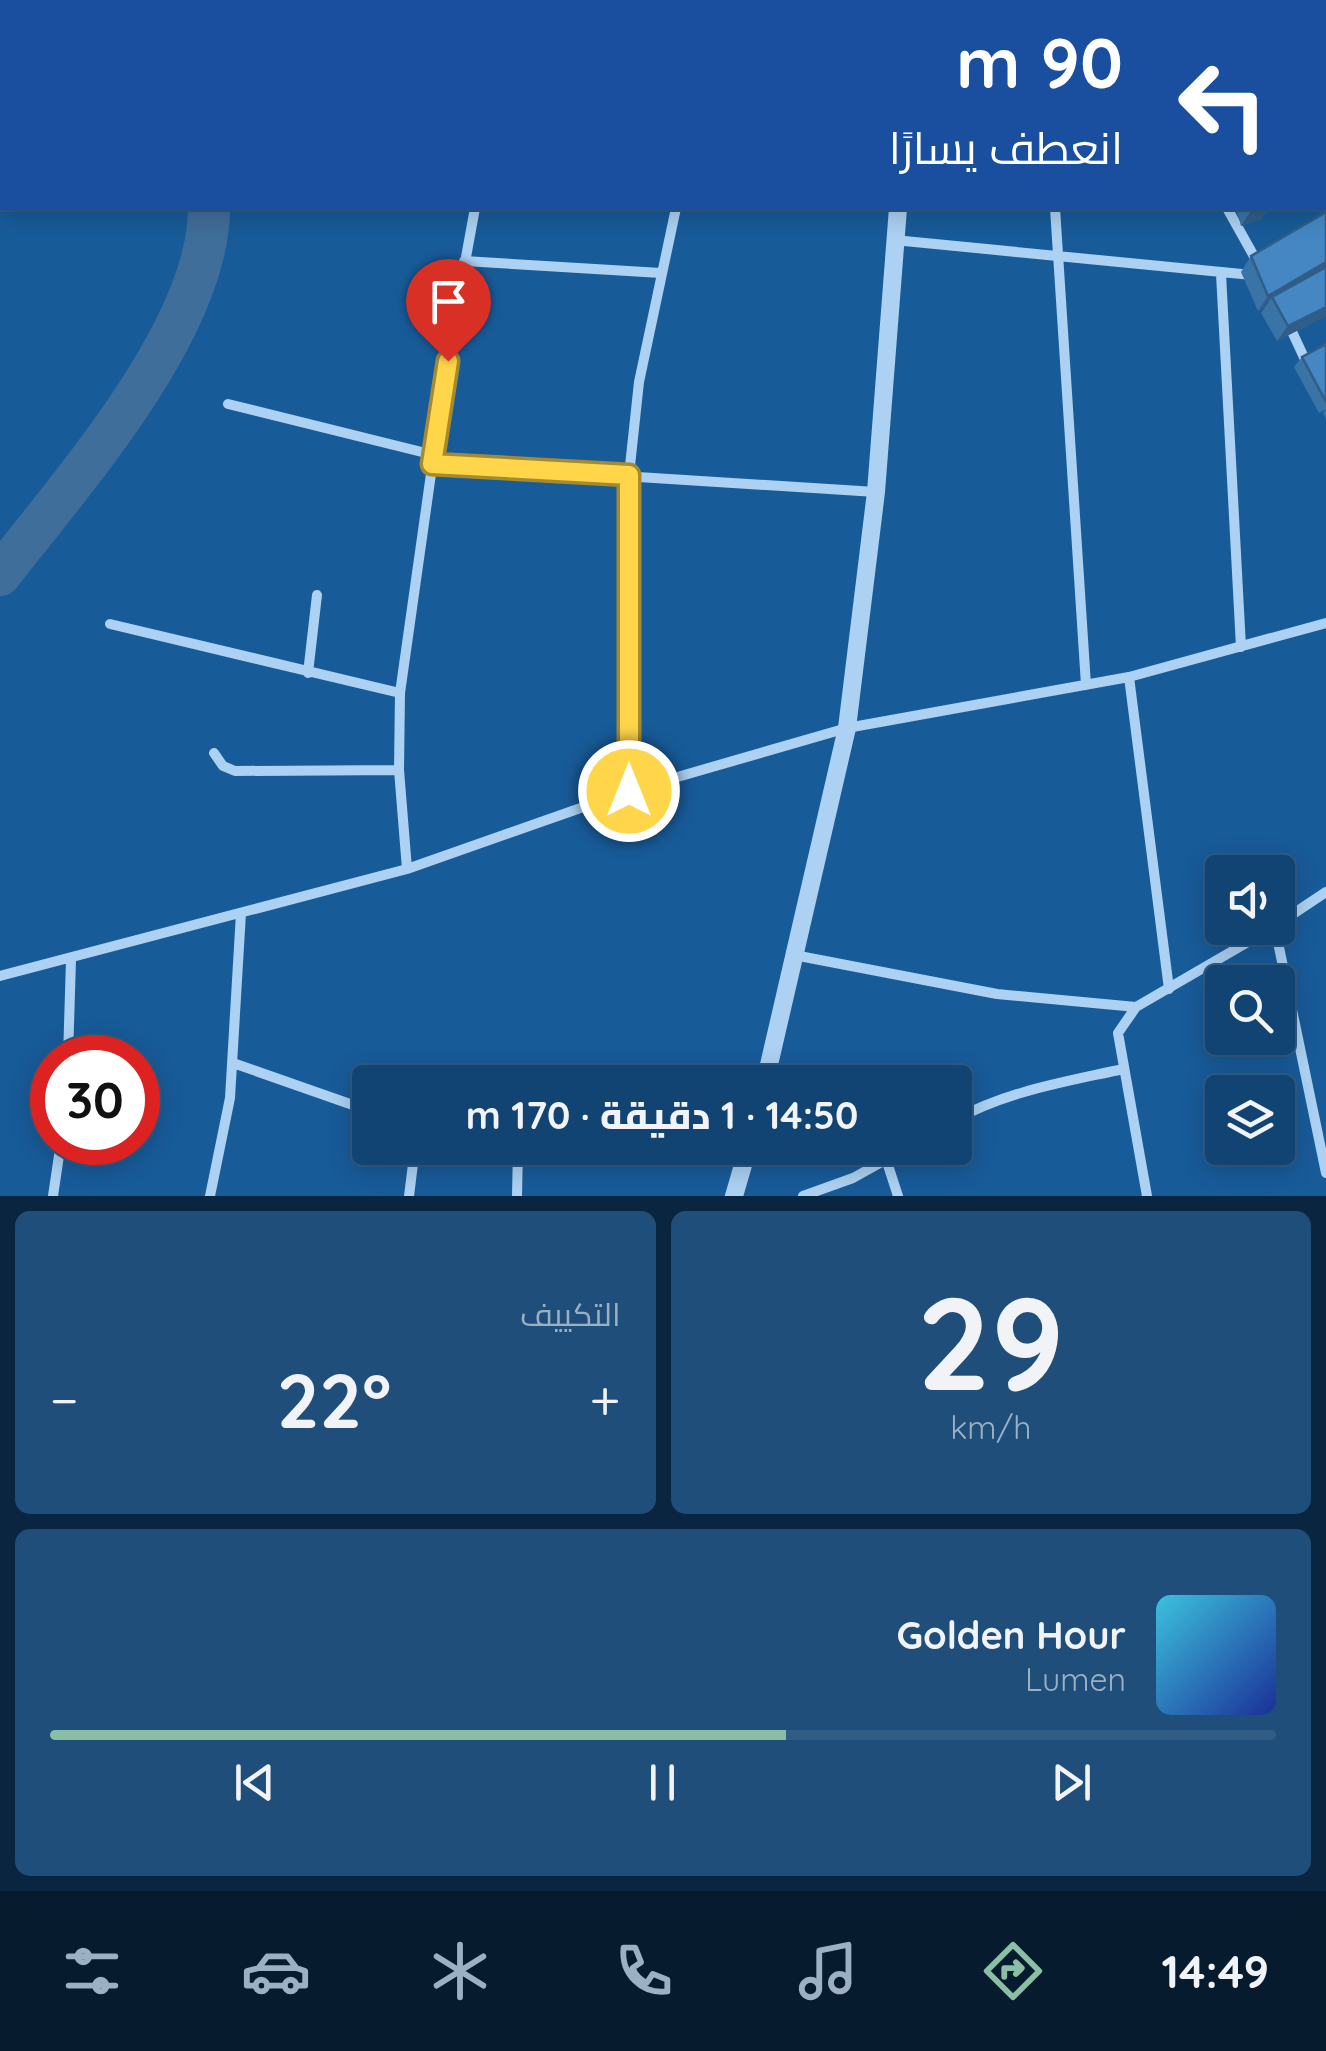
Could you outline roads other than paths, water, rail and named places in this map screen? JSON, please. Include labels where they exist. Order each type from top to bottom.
[{"type":"street","points":[[407,870],[399,770],[400,693],[464,261],[476,210]]},
{"type":"street","points":[[629,791],[629,475],[639,382],[676,210]]},
{"type":"street","points":[[769,1065],[847,728],[876,492],[898,210]]},
{"type":"street","points":[[1055,210],[1086,685]]},
{"type":"street","points":[[894,240],[1265,276],[1228,210]]},
{"type":"street","points":[[464,261],[662,273]]},
{"type":"street","points":[[1221,274],[1241,647]]},
{"type":"street","points":[[1280,308],[1311,372]]},
{"type":"street","points":[[228,404],[433,460],[876,492]]},
{"type":"street","points":[[308,674],[317,595]]},
{"type":"street","points":[[110,624],[400,693]]},
{"type":"street","points":[[0,976],[407,870],[629,791],[847,728],[1129,676],[1326,624]]},
{"type":"street","points":[[1129,676],[1169,989]]},
{"type":"street","points":[[214,753],[223,766],[235,771],[399,770]]},
{"type":"street","points":[[1295,913],[1326,892]]},
{"type":"street","points":[[210,1196],[233,1063],[241,912]]},
{"type":"street","points":[[1147,1196],[1118,1033],[1136,1008],[1243,945]]},
{"type":"street","points":[[1279,945],[1326,1174]]},
{"type":"street","points":[[794,955],[997,994],[1136,1008]]},
{"type":"street","points":[[69,1035],[71,960]]},
{"type":"street","points":[[233,1063],[352,1105]]},
{"type":"street","points":[[972,1111],[1033,1088],[1123,1069]]},
{"type":"street","points":[[53,1196],[58,1165]]},
{"type":"street","points":[[410,1196],[413,1165]]},
{"type":"street","points":[[517,1196],[518,1165]]},
{"type":"street","points":[[734,1196],[743,1165]]},
{"type":"street","points":[[803,1196],[853,1178],[876,1165]]},
{"type":"street","points":[[888,1165],[898,1196]]},
{"type":"waterway","points":[[0,575],[98,450],[162,353],[203,255],[209,210]]}]
